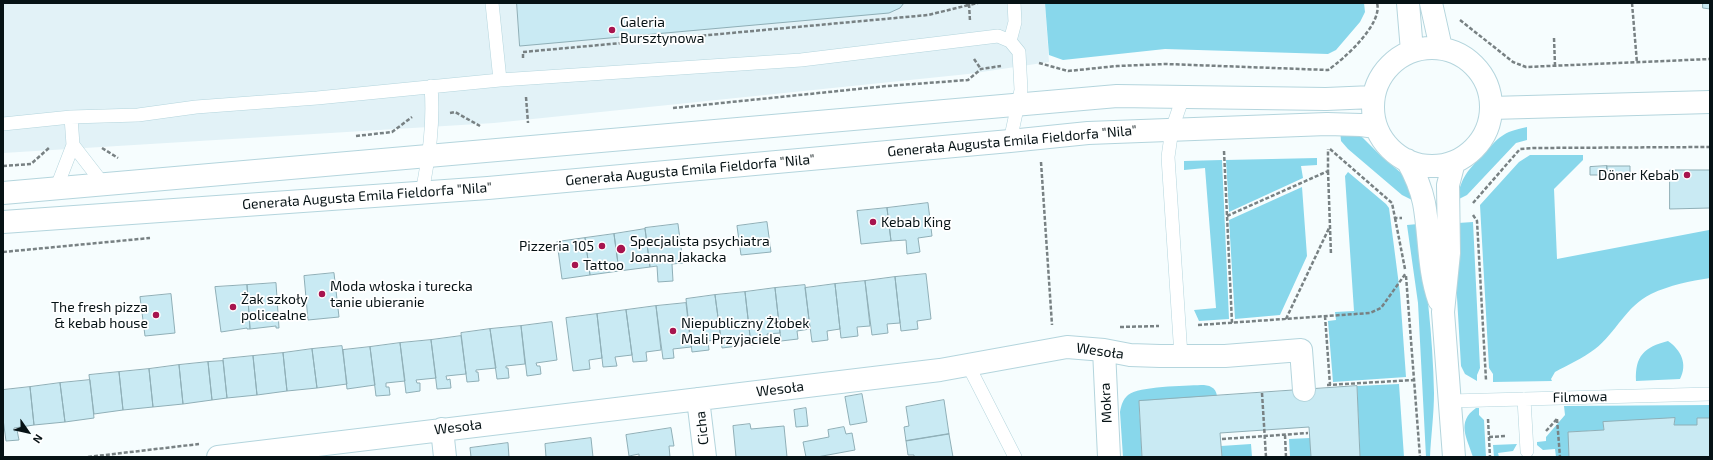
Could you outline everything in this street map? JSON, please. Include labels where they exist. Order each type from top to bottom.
[{"type":"street","points":[[1432,6],[1441,48]]},
{"type":"street","points":[[1408,9],[1412,51]]},
{"type":"street","points":[[1426,47],[1441,48],[1457,53],[1471,62],[1479,71],[1489,91],[1491,108],[1488,125],[1481,140],[1469,153],[1454,162],[1437,166],[1422,165],[1407,160],[1394,152],[1384,141],[1376,127],[1373,112],[1373,97],[1378,82],[1386,68],[1398,58],[1412,51],[1426,47]]},
{"type":"street","points":[[3,194],[1117,96],[1326,99],[1373,97]]},
{"type":"street","points":[[1491,108],[1710,102]]},
{"type":"street","name":"Generała Augusta Emila Fieldorfa \"Nila\"","points":[[3,222],[422,193],[1088,133],[1327,124],[1376,127]]},
{"type":"street","points":[[1407,160],[1416,177],[1424,203],[1434,285],[1443,312]]},
{"type":"street","points":[[1454,162],[1448,186],[1458,212],[1450,253],[1443,312],[1454,457]]},
{"type":"street","name":"Wesoła","points":[[218,457],[932,371],[1067,346],[1104,350],[1130,356],[1226,356],[1301,350],[1304,388]]},
{"type":"street","name":"Mokra","points":[[1104,350],[1109,457]]},
{"type":"street","name":"Cicha","points":[[698,399],[705,457]]},
{"type":"street","points":[[442,429],[445,457]]},
{"type":"lane","points":[[492,3],[500,80]]},
{"type":"lane","points":[[1010,41],[1015,22],[1014,3]]},
{"type":"lane","points":[[3,124],[71,117],[138,115],[196,107],[317,98],[524,78],[801,60],[998,36],[1010,41],[1019,52],[1021,90],[1010,141]]},
{"type":"lane","points":[[422,193],[429,156],[433,114],[431,86]]},
{"type":"lane","points":[[1182,356],[1168,157],[1172,129],[1183,97]]},
{"type":"lane","points":[[56,189],[74,145],[71,117]]},
{"type":"lane","points":[[74,145],[104,185]]},
{"type":"lane","points":[[968,365],[1015,457]]},
{"type":"lane","name":"Filmowa","points":[[1450,400],[1710,394]]},
{"type":"lane","points":[[1524,399],[1527,451]]},
{"type":"path","points":[[528,123],[523,52],[928,15],[968,4],[978,3]]},
{"type":"path","points":[[668,109],[887,86],[968,80],[981,69],[1034,61],[1068,71],[1117,66],[1166,64],[1328,70],[1340,62],[1370,29],[1377,17],[1377,3]]},
{"type":"path","points":[[1432,6],[1455,3],[1460,20],[1513,62],[1526,67],[1710,60]]},
{"type":"path","points":[[1632,3],[1637,63]]},
{"type":"path","points":[[1377,17],[1408,9]]},
{"type":"path","points":[[1554,38],[1555,66]]},
{"type":"path","points":[[353,136],[392,132],[411,118],[455,112],[484,128]]},
{"type":"path","points":[[521,124],[536,123]]},
{"type":"path","points":[[3,166],[31,164],[50,148],[74,145],[96,145],[120,159]]},
{"type":"path","points":[[1331,255],[1328,147],[1392,204],[1406,273],[1420,457]]},
{"type":"path","points":[[1490,457],[1477,221],[1458,212],[1520,149],[1710,147]]},
{"type":"path","points":[[1224,149],[1232,323]]},
{"type":"path","points":[[1041,162],[1052,326]]},
{"type":"path","points":[[1227,216],[1328,171]]},
{"type":"path","points":[[1395,218],[1425,216]]},
{"type":"path","points":[[1286,319],[1330,226]]},
{"type":"path","points":[[1118,327],[1232,323],[1357,315],[1376,311],[1381,308],[1406,273]]},
{"type":"path","points":[[1325,316],[1330,385]]},
{"type":"path","points":[[1304,388],[1414,380]]},
{"type":"path","points":[[1262,393],[1266,457]]},
{"type":"path","points":[[1540,433],[1544,433],[1560,415]]},
{"type":"path","points":[[1556,419],[1560,457]]},
{"type":"path","points":[[1222,439],[1308,433]]},
{"type":"path","points":[[1285,435],[1286,457]]},
{"type":"path","points":[[1489,437],[1510,436]]},
{"type":"shaded area","points":[[3,3],[1045,3],[1049,62],[968,74],[494,123],[3,153]]},
{"type":"shaded area","points":[[1045,3],[1364,3],[1365,12],[1360,22],[1336,50],[1328,54],[1165,49],[1063,60],[1049,55]]},
{"type":"shaded area","points":[[1527,127],[1527,140],[1516,143],[1467,195],[1457,200],[1466,174],[1493,144],[1506,133]]},
{"type":"shaded area","points":[[1340,130],[1355,133],[1362,137],[1400,172],[1405,177],[1416,202],[1402,195],[1348,149],[1341,141]]},
{"type":"shaded area","points":[[1530,155],[1583,155],[1583,160],[1554,189],[1557,259],[1709,230],[1710,278],[1673,286],[1642,299],[1628,312],[1602,343],[1586,355],[1555,372],[1551,379],[1552,381],[1493,382],[1493,374],[1489,368],[1480,205],[1519,162]]},
{"type":"shaded area","points":[[1317,158],[1317,165],[1301,166],[1303,178],[1229,212],[1226,160]]},
{"type":"shaded area","points":[[1222,160],[1229,319],[1199,321],[1194,310],[1216,308],[1205,168],[1184,170],[1184,161]]},
{"type":"shaded area","points":[[1348,172],[1389,208],[1400,293],[1406,377],[1333,382],[1328,321],[1336,320],[1335,312],[1354,311],[1345,176]]},
{"type":"shaded area","points":[[1302,187],[1307,256],[1280,315],[1235,319],[1229,220]]},
{"type":"shaded area","points":[[1473,222],[1480,368],[1477,375],[1477,381],[1465,374],[1461,366],[1456,280],[1458,223]]},
{"type":"shaded area","points":[[1418,224],[1429,308],[1432,350],[1434,401],[1430,457],[1426,457],[1418,303],[1407,225]]},
{"type":"shaded area","points":[[1668,341],[1680,353],[1682,358],[1683,368],[1680,379],[1636,381],[1637,365],[1643,354],[1653,346]]},
{"type":"shaded area","points":[[1399,384],[1404,457],[1360,457],[1357,386]]},
{"type":"shaded area","points":[[1201,385],[1212,387],[1217,396],[1139,402],[1142,457],[1123,457],[1120,412],[1122,403],[1128,395],[1152,388]]},
{"type":"shaded area","points":[[1710,405],[1710,418],[1697,418],[1697,425],[1674,425],[1675,418],[1603,422],[1604,430],[1569,432],[1569,457],[1556,457],[1555,449],[1543,450],[1537,445],[1537,442],[1546,441],[1546,437],[1565,415],[1564,406]]},
{"type":"shaded area","points":[[1476,408],[1479,408],[1479,415],[1484,420],[1486,457],[1473,457],[1466,437],[1466,419]]},
{"type":"shaded area","points":[[1310,438],[1311,457],[1290,457],[1289,439]]},
{"type":"shaded area","points":[[1251,444],[1252,457],[1222,457],[1221,446]]},
{"type":"shaded area","points":[[1517,444],[1513,451],[1498,453],[1499,457],[1494,457],[1493,445]]},
{"type":"building","name":"Galeria Bursztynowa","points":[[517,3],[904,3],[900,8],[889,13],[520,46]]},
{"type":"building","points":[[1703,3],[1710,3],[1710,9],[1703,8]]},
{"type":"building","points":[[1607,166],[1630,166],[1630,175],[1607,175]]},
{"type":"building","points":[[1607,166],[1607,175],[1590,175],[1590,167]]},
{"type":"building","points":[[1670,170],[1710,170],[1710,208],[1670,209]]},
{"type":"building","points":[[928,203],[932,236],[918,238],[920,252],[907,254],[906,240],[891,241],[887,208]]},
{"type":"building","points":[[887,208],[891,241],[861,244],[857,211]]},
{"type":"building","points":[[767,222],[771,252],[741,255],[737,226]]},
{"type":"building","points":[[678,224],[683,263],[672,264],[673,281],[658,282],[657,266],[650,267],[645,228]]},
{"type":"building","points":[[645,229],[650,267],[619,271],[614,234]]},
{"type":"building","points":[[614,234],[619,271],[590,275],[585,238]]},
{"type":"building","points":[[585,238],[590,275],[562,279],[557,242]]},
{"type":"building","points":[[334,273],[339,317],[308,320],[304,276]]},
{"type":"building","points":[[926,274],[931,319],[917,321],[918,329],[901,331],[895,277]]},
{"type":"building","points":[[895,277],[900,323],[887,324],[888,333],[872,335],[865,281]]},
{"type":"building","points":[[865,281],[870,326],[857,327],[858,336],[841,338],[835,284]]},
{"type":"building","points":[[276,283],[279,328],[276,328],[276,326],[250,329],[247,285]]},
{"type":"building","points":[[835,284],[840,329],[827,331],[828,340],[812,342],[805,288]]},
{"type":"building","points":[[247,285],[250,329],[247,328],[221,332],[215,287]]},
{"type":"building","points":[[805,285],[810,329],[797,331],[798,339],[781,341],[775,288]]},
{"type":"building","points":[[775,288],[780,333],[767,334],[768,343],[751,345],[745,292]]},
{"type":"building","points":[[745,292],[750,336],[738,338],[738,346],[722,348],[715,295]]},
{"type":"building","points":[[171,294],[175,333],[145,336],[140,297]]},
{"type":"building","points":[[715,295],[721,339],[708,341],[709,350],[692,352],[686,299]]},
{"type":"building","points":[[686,303],[691,347],[673,349],[674,358],[663,359],[656,306]]},
{"type":"building","points":[[656,306],[661,350],[646,352],[647,361],[633,362],[626,310]]},
{"type":"building","points":[[626,310],[632,355],[615,357],[617,366],[603,367],[597,314]]},
{"type":"building","points":[[597,314],[602,358],[589,360],[590,369],[573,371],[566,318]]},
{"type":"building","points":[[552,322],[557,360],[536,363],[537,366],[540,366],[541,374],[527,376],[521,326]]},
{"type":"building","points":[[521,326],[525,364],[506,366],[506,368],[508,368],[509,378],[497,379],[490,329]]},
{"type":"building","points":[[490,329],[496,368],[476,370],[476,372],[478,372],[479,381],[467,382],[461,333]]},
{"type":"building","points":[[461,336],[466,374],[446,376],[447,380],[450,379],[451,388],[437,389],[431,340]]},
{"type":"building","points":[[431,340],[436,378],[416,380],[417,383],[420,383],[420,391],[406,393],[400,343]]},
{"type":"building","points":[[400,343],[405,381],[386,383],[386,387],[389,387],[390,395],[376,396],[370,347]]},
{"type":"building","points":[[342,346],[347,384],[317,388],[312,349]]},
{"type":"building","points":[[370,347],[375,385],[347,389],[343,350]]},
{"type":"building","points":[[312,349],[317,388],[287,391],[283,353]]},
{"type":"building","points":[[283,353],[287,391],[257,395],[253,356]]},
{"type":"building","points":[[253,356],[257,395],[227,398],[223,359]]},
{"type":"building","points":[[223,361],[227,398],[212,400],[208,362]]},
{"type":"building","points":[[208,362],[212,400],[183,404],[179,365]]},
{"type":"building","points":[[179,365],[183,404],[153,407],[149,369]]},
{"type":"building","points":[[149,369],[153,407],[123,410],[119,372]]},
{"type":"building","points":[[119,372],[123,410],[94,414],[89,375]]},
{"type":"building","points":[[90,380],[94,418],[65,422],[60,383]]},
{"type":"building","points":[[60,383],[65,422],[34,425],[30,387]]},
{"type":"building","points":[[1357,386],[1360,457],[1311,457],[1309,427],[1220,433],[1222,457],[1142,457],[1139,401]]},
{"type":"building","points":[[30,387],[34,425],[14,428],[14,431],[17,430],[19,440],[6,441],[3,419],[3,390]]},
{"type":"building","points":[[862,394],[867,422],[850,425],[845,397]]},
{"type":"building","points":[[944,400],[949,434],[906,441],[904,427],[909,426],[906,407]]},
{"type":"building","points":[[806,408],[808,426],[796,427],[794,410]]},
{"type":"building","points":[[1675,418],[1674,425],[1697,425],[1697,418],[1710,418],[1710,457],[1569,457],[1568,432],[1604,430],[1603,422]]},
{"type":"building","points":[[750,424],[751,429],[784,426],[787,457],[736,457],[733,426]]},
{"type":"building","points":[[844,427],[846,434],[852,433],[855,450],[817,457],[806,457],[803,442],[829,437],[828,430]]},
{"type":"building","points":[[671,428],[674,446],[669,446],[670,457],[639,457],[639,454],[629,456],[626,435]]},
{"type":"building","points":[[949,434],[953,457],[914,457],[914,455],[908,455],[906,441]]},
{"type":"building","points":[[591,438],[593,457],[546,457],[545,444]]},
{"type":"building","points":[[508,443],[509,457],[471,457],[470,448]]},
{"type":"place","name":"Galeria Bursztynowa","points":[[612,30]]},
{"type":"place","name":"Döner Kebab","points":[[1687,175]]},
{"type":"place","name":"Kebab King","points":[[873,222]]},
{"type":"place","name":"Pizzeria 105","points":[[602,246]]},
{"type":"place","name":"Specjalista psychiatra Joanna Jakacka","points":[[621,249]]},
{"type":"place","name":"Tattoo","points":[[575,265]]},
{"type":"place","name":"Moda włoska i turecka tanie ubieranie","points":[[322,294]]},
{"type":"place","name":"Żak szkoły policealne","points":[[233,307]]},
{"type":"place","name":"The fresh pizza & kebab house","points":[[156,315]]},
{"type":"place","name":"Niepubliczny Żłobek Mali Przyjaciele","points":[[673,331]]}]
